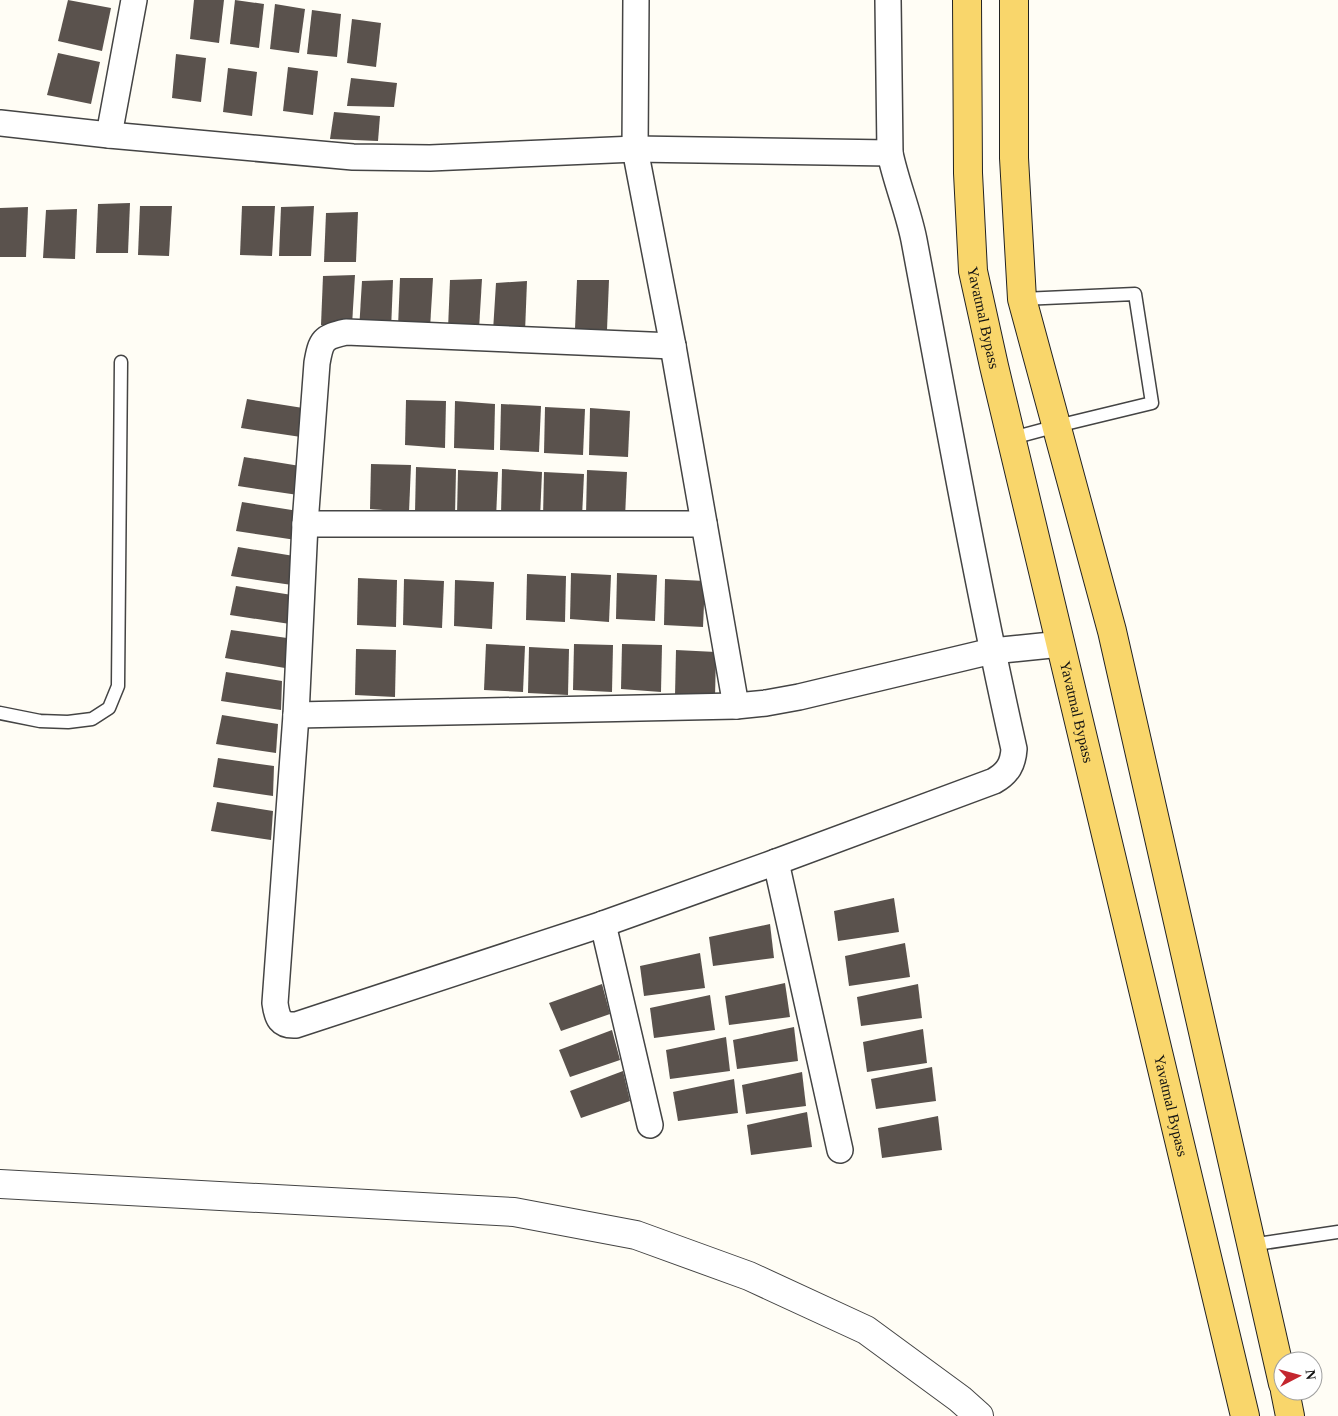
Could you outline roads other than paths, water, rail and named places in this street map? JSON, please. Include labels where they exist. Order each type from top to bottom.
[{"type":"main road","name":"Yavatmal Bypass","points":[[967,0],[968,174],[973,271],[1245,1416]]},
{"type":"main road","points":[[1014,0],[1014,158],[1022,299],[1112,631],[1275,1351]]},
{"type":"main road","points":[[1286,1401],[1290,1416]]},
{"type":"street","points":[[109,135],[134,0]]},
{"type":"street","points":[[636,0],[635,149],[673,346],[736,706]]},
{"type":"street","points":[[673,346],[346,332],[334,334],[324,339],[319,349],[317,362],[304,524],[296,715],[275,1003],[278,1019],[282,1023],[289,1026],[296,1025],[603,924],[776,862],[1002,776],[1008,770],[1013,760],[1014,748],[992,651],[913,236],[890,153],[888,0]]},
{"type":"street","points":[[0,123],[353,157],[430,158],[635,149],[890,153]]},
{"type":"street","points":[[304,524],[704,524]]},
{"type":"street","points":[[296,715],[736,706],[799,697],[992,651],[1061,644]]},
{"type":"street","points":[[776,862],[840,1150]]},
{"type":"street","points":[[603,924],[650,1125]]},
{"type":"street","points":[[0,1184],[514,1212],[636,1235],[749,1276],[866,1330],[960,1399],[979,1416]]},
{"type":"lane","points":[[1012,438],[1152,403],[1135,294],[1022,299]]},
{"type":"lane","points":[[0,713],[40,721],[68,722],[92,719],[110,708],[118,686],[122,362]]},
{"type":"lane","points":[[1250,1245],[1338,1232]]}]
